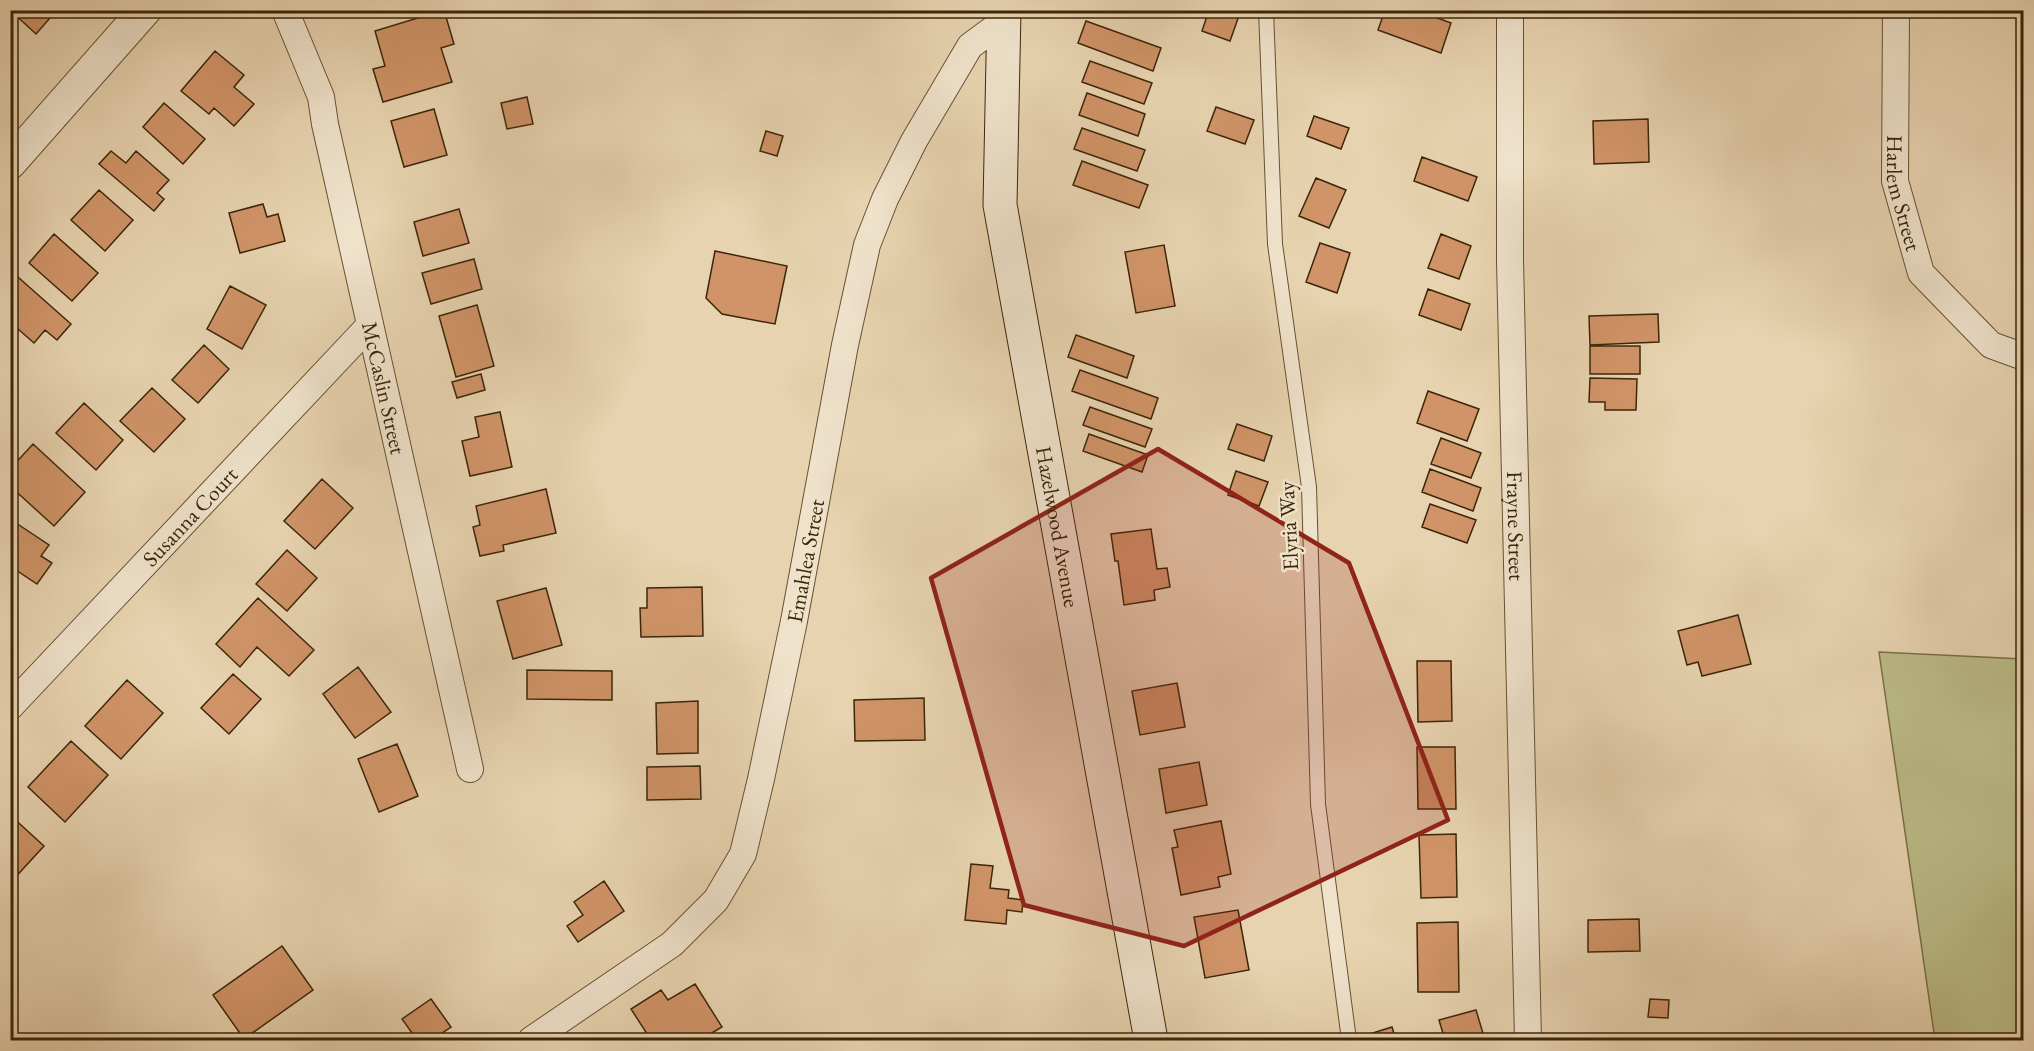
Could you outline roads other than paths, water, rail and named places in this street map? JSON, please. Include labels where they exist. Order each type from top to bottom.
[{"type":"main road","name":"Hazelwood Avenue","points":[[1004,16],[1000,205],[1151,1041]]},
{"type":"street","points":[[10,163],[145,10]]},
{"type":"street","name":"McCaslin Street","points":[[285,10],[321,97],[470,770]]},
{"type":"street","name":"Frayne Street","points":[[1510,10],[1510,260],[1528,1041]]},
{"type":"street","name":"Harlem Street","points":[[1896,10],[1895,181],[1921,273],[1991,345],[2024,357]]},
{"type":"street","name":"Emahlea Street","points":[[531,1041],[672,944],[716,900],[743,854],[792,632],[845,345],[867,245],[885,199],[914,141],[970,46],[1004,16]]},
{"type":"street","name":"Susanna Court","points":[[10,707],[370,325]]},
{"type":"lane","name":"Elyria Way","points":[[1266,10],[1275,244],[1309,487],[1318,804],[1349,1041]]}]
